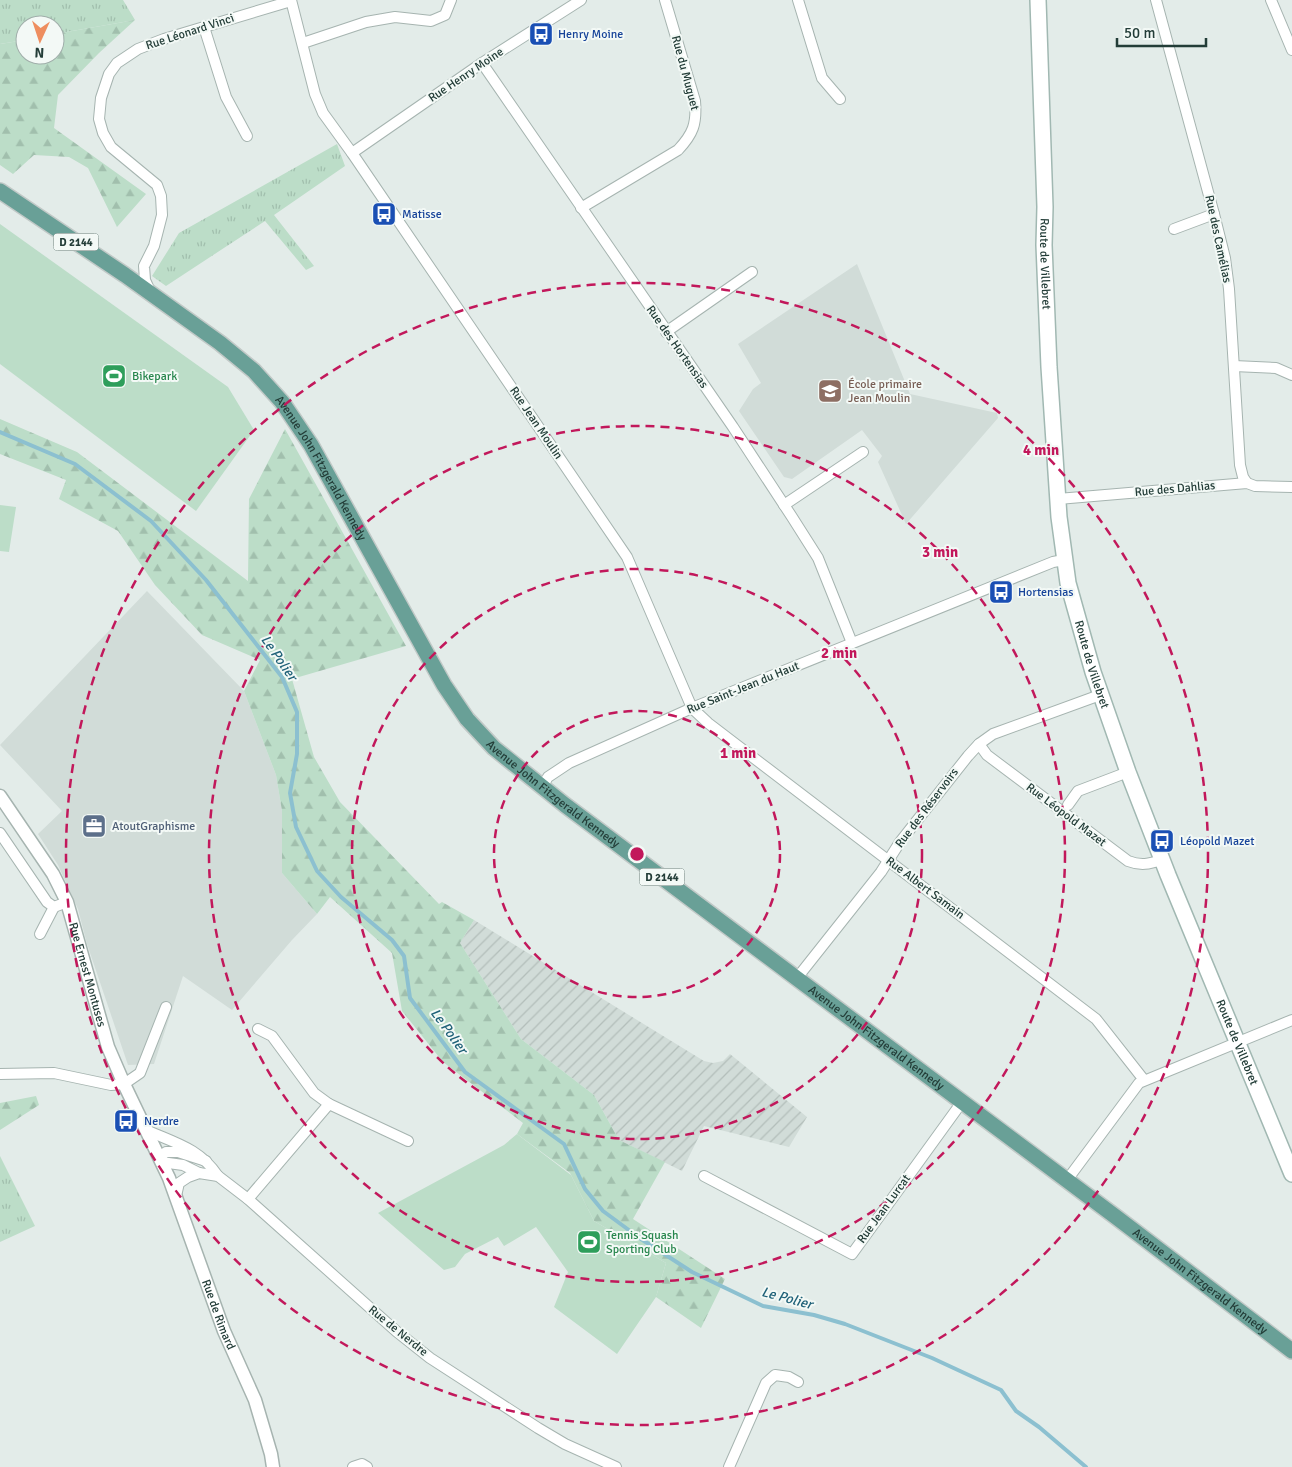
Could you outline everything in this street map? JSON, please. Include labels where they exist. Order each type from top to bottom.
[{"type":"main road","name":"Route de Villebret","points":[[1038,0],[1045,207],[1045,264],[1058,499],[1064,560],[1080,628],[1100,694],[1128,772],[1162,860],[1292,1174]]},
{"type":"main road","name":"Avenue John Fitzgerald Kennedy","points":[[0,191],[220,343],[254,371],[282,402],[311,445],[444,685],[467,719],[494,748],[542,787],[1292,1351]]},
{"type":"street","points":[[303,43],[366,22],[395,18],[431,21],[445,15],[451,0]]},
{"type":"street","name":"Rue Henry Moine","points":[[352,153],[482,63],[581,0]]},
{"type":"street","name":"Rue du Muguet","points":[[581,208],[678,150],[688,140],[694,127],[696,115],[695,101],[665,0]]},
{"type":"street","points":[[798,0],[822,78],[840,99]]},
{"type":"street","name":"Rue des Camélias","points":[[1156,0],[1225,258],[1229,289],[1240,465],[1243,477],[1248,483]]},
{"type":"street","points":[[1272,0],[1292,50]]},
{"type":"street","name":"Rue Jean Moulin","points":[[291,1],[315,94],[323,113],[628,557],[692,708]]},
{"type":"street","name":"Rue Léonard Vinci","points":[[151,295],[145,280],[144,266],[154,246],[162,215],[161,196],[157,185],[111,147],[103,133],[99,119],[101,98],[109,74],[117,63],[138,49],[164,38],[291,1]]},
{"type":"street","points":[[204,27],[226,97],[248,136]]},
{"type":"street","name":"Rue des Hortensias","points":[[482,63],[733,428],[818,558],[852,643]]},
{"type":"street","points":[[1174,229],[1214,214]]},
{"type":"street","points":[[666,332],[752,272]]},
{"type":"street","points":[[1234,366],[1276,368],[1292,375]]},
{"type":"street","points":[[784,505],[863,452]]},
{"type":"street","name":"Rue des Dahlias","points":[[1058,499],[1248,483],[1255,486],[1292,487]]},
{"type":"street","name":"Rue Saint-Jean du Haut","points":[[542,787],[548,777],[569,763],[692,708],[1053,562],[1064,560]]},
{"type":"street","name":"Rue des Réservoirs","points":[[797,978],[882,872],[900,842],[978,744],[993,734],[1100,694]]},
{"type":"street","name":"Rue Albert Samain","points":[[692,708],[708,724],[1096,1019],[1144,1080]]},
{"type":"street","name":"Rue Léopold Mazet","points":[[978,744],[987,755],[1128,861],[1139,865],[1162,860]]},
{"type":"street","points":[[1068,805],[1078,791],[1128,772]]},
{"type":"street","name":"Rue Ernest Montuses","points":[[0,796],[53,874],[67,902],[108,1047],[161,1162]]},
{"type":"street","points":[[0,833],[47,902],[54,907]]},
{"type":"street","points":[[40,934],[54,907],[67,902]]},
{"type":"street","points":[[0,1074],[54,1073],[111,1085],[124,1084],[140,1073],[166,1007]]},
{"type":"street","points":[[1067,1180],[1139,1083],[1292,1020]]},
{"type":"street","points":[[258,1029],[272,1036],[314,1093],[329,1104],[408,1141]]},
{"type":"street","name":"Rue Jean Lurcat","points":[[704,1176],[852,1254],[962,1102]]},
{"type":"street","points":[[248,1199],[329,1104]]},
{"type":"street","points":[[146,1130],[188,1148],[206,1161],[218,1176]]},
{"type":"street","points":[[161,1162],[162,1155],[166,1152],[178,1152],[206,1161]]},
{"type":"street","name":"Rue de Nerdre","points":[[161,1162],[183,1165],[200,1173],[218,1176],[248,1199],[396,1332],[430,1358],[565,1444],[616,1467]]},
{"type":"street","name":"Rue de Rimard","points":[[161,1162],[176,1196],[224,1331],[255,1400],[273,1467]]},
{"type":"street","points":[[176,1196],[179,1183],[188,1177],[200,1173]]},
{"type":"street","points":[[728,1467],[766,1383],[775,1375],[783,1375],[798,1382]]},
{"type":"street","points":[[353,1467],[362,1464],[367,1467]]},
{"type":"shaded area","name":"École primaire Jean Moulin","points":[[857,264],[910,394],[997,413],[998,418],[906,524],[878,462],[882,456],[862,430],[792,479],[784,477],[739,411],[753,389],[761,383],[738,344]]},
{"type":"shaded area","points":[[147,591],[244,691],[276,775],[282,811],[282,873],[317,914],[232,1010],[183,976],[154,1064],[128,1065],[87,944],[78,909],[58,865],[38,834],[62,811],[0,745]]},
{"type":"shaded area","points":[[474,920],[704,1061],[713,1063],[723,1061],[730,1054],[807,1117],[789,1147],[704,1126],[682,1171],[619,1140],[594,1095],[521,1039],[460,943]]},
{"type":"green space","points":[[0,0],[123,0],[135,20],[65,32],[65,15],[15,15],[15,42],[0,44]]},
{"type":"green space","points":[[135,20],[58,95],[54,128],[146,194],[117,227],[88,168],[69,157],[34,155],[13,174],[0,165],[0,44],[15,42],[15,65],[65,65],[65,32]]},
{"type":"green space","points":[[337,144],[345,166],[274,215],[314,266],[306,270],[265,221],[166,286],[152,276],[179,233]]},
{"type":"green space","name":"Bikepark","points":[[0,224],[228,387],[254,430],[196,511],[0,364]]},
{"type":"green space","points":[[0,419],[77,452],[248,581],[249,499],[285,429],[406,646],[292,679],[314,757],[340,802],[439,904],[442,902],[474,920],[460,943],[521,1039],[594,1095],[619,1140],[665,1162],[633,1219],[725,1279],[701,1328],[656,1297],[666,1263],[594,1221],[570,1173],[517,1134],[523,1123],[443,1062],[402,1011],[392,953],[330,897],[317,914],[282,873],[282,811],[276,775],[244,691],[260,660],[202,635],[155,585],[118,531],[59,499],[66,480],[0,454]]},
{"type":"green space","points":[[0,505],[16,507],[9,552],[0,551]]},
{"type":"green space","points":[[36,1096],[39,1105],[0,1130],[0,1103]]},
{"type":"green space","name":"Tennis Squash Sporting Club","points":[[517,1134],[571,1175],[594,1221],[666,1263],[656,1297],[617,1354],[554,1307],[568,1272],[536,1227],[504,1246],[498,1237],[465,1254],[455,1267],[444,1270],[378,1213],[504,1145]]},
{"type":"green space","points":[[0,1156],[35,1226],[0,1242]]},
{"type":"waterway","name":"Le Polier","points":[[0,432],[75,464],[151,521],[206,580],[282,677],[297,712],[297,754],[290,793],[296,827],[317,871],[341,897],[392,940],[404,956],[410,998],[465,1072],[564,1144],[585,1189],[603,1211],[641,1239],[692,1272],[763,1306],[814,1315],[845,1324],[932,1358],[1001,1390],[1016,1411],[1039,1427],[1086,1467]]},
{"type":"place","name":"Henry Moine","points":[[541,34]]},
{"type":"place","name":"Matisse","points":[[384,214]]},
{"type":"place","name":"Bikepark","points":[[114,376]]},
{"type":"place","name":"École primaire Jean Moulin","points":[[830,391]]},
{"type":"place","name":"Hortensias","points":[[1001,592]]},
{"type":"place","name":"AtoutGraphisme","points":[[94,826]]},
{"type":"place","name":"Léopold Mazet","points":[[1162,841]]},
{"type":"place","name":"Nerdre","points":[[126,1121]]},
{"type":"place","name":"Tennis Squash Sporting Club","points":[[589,1242]]}]
